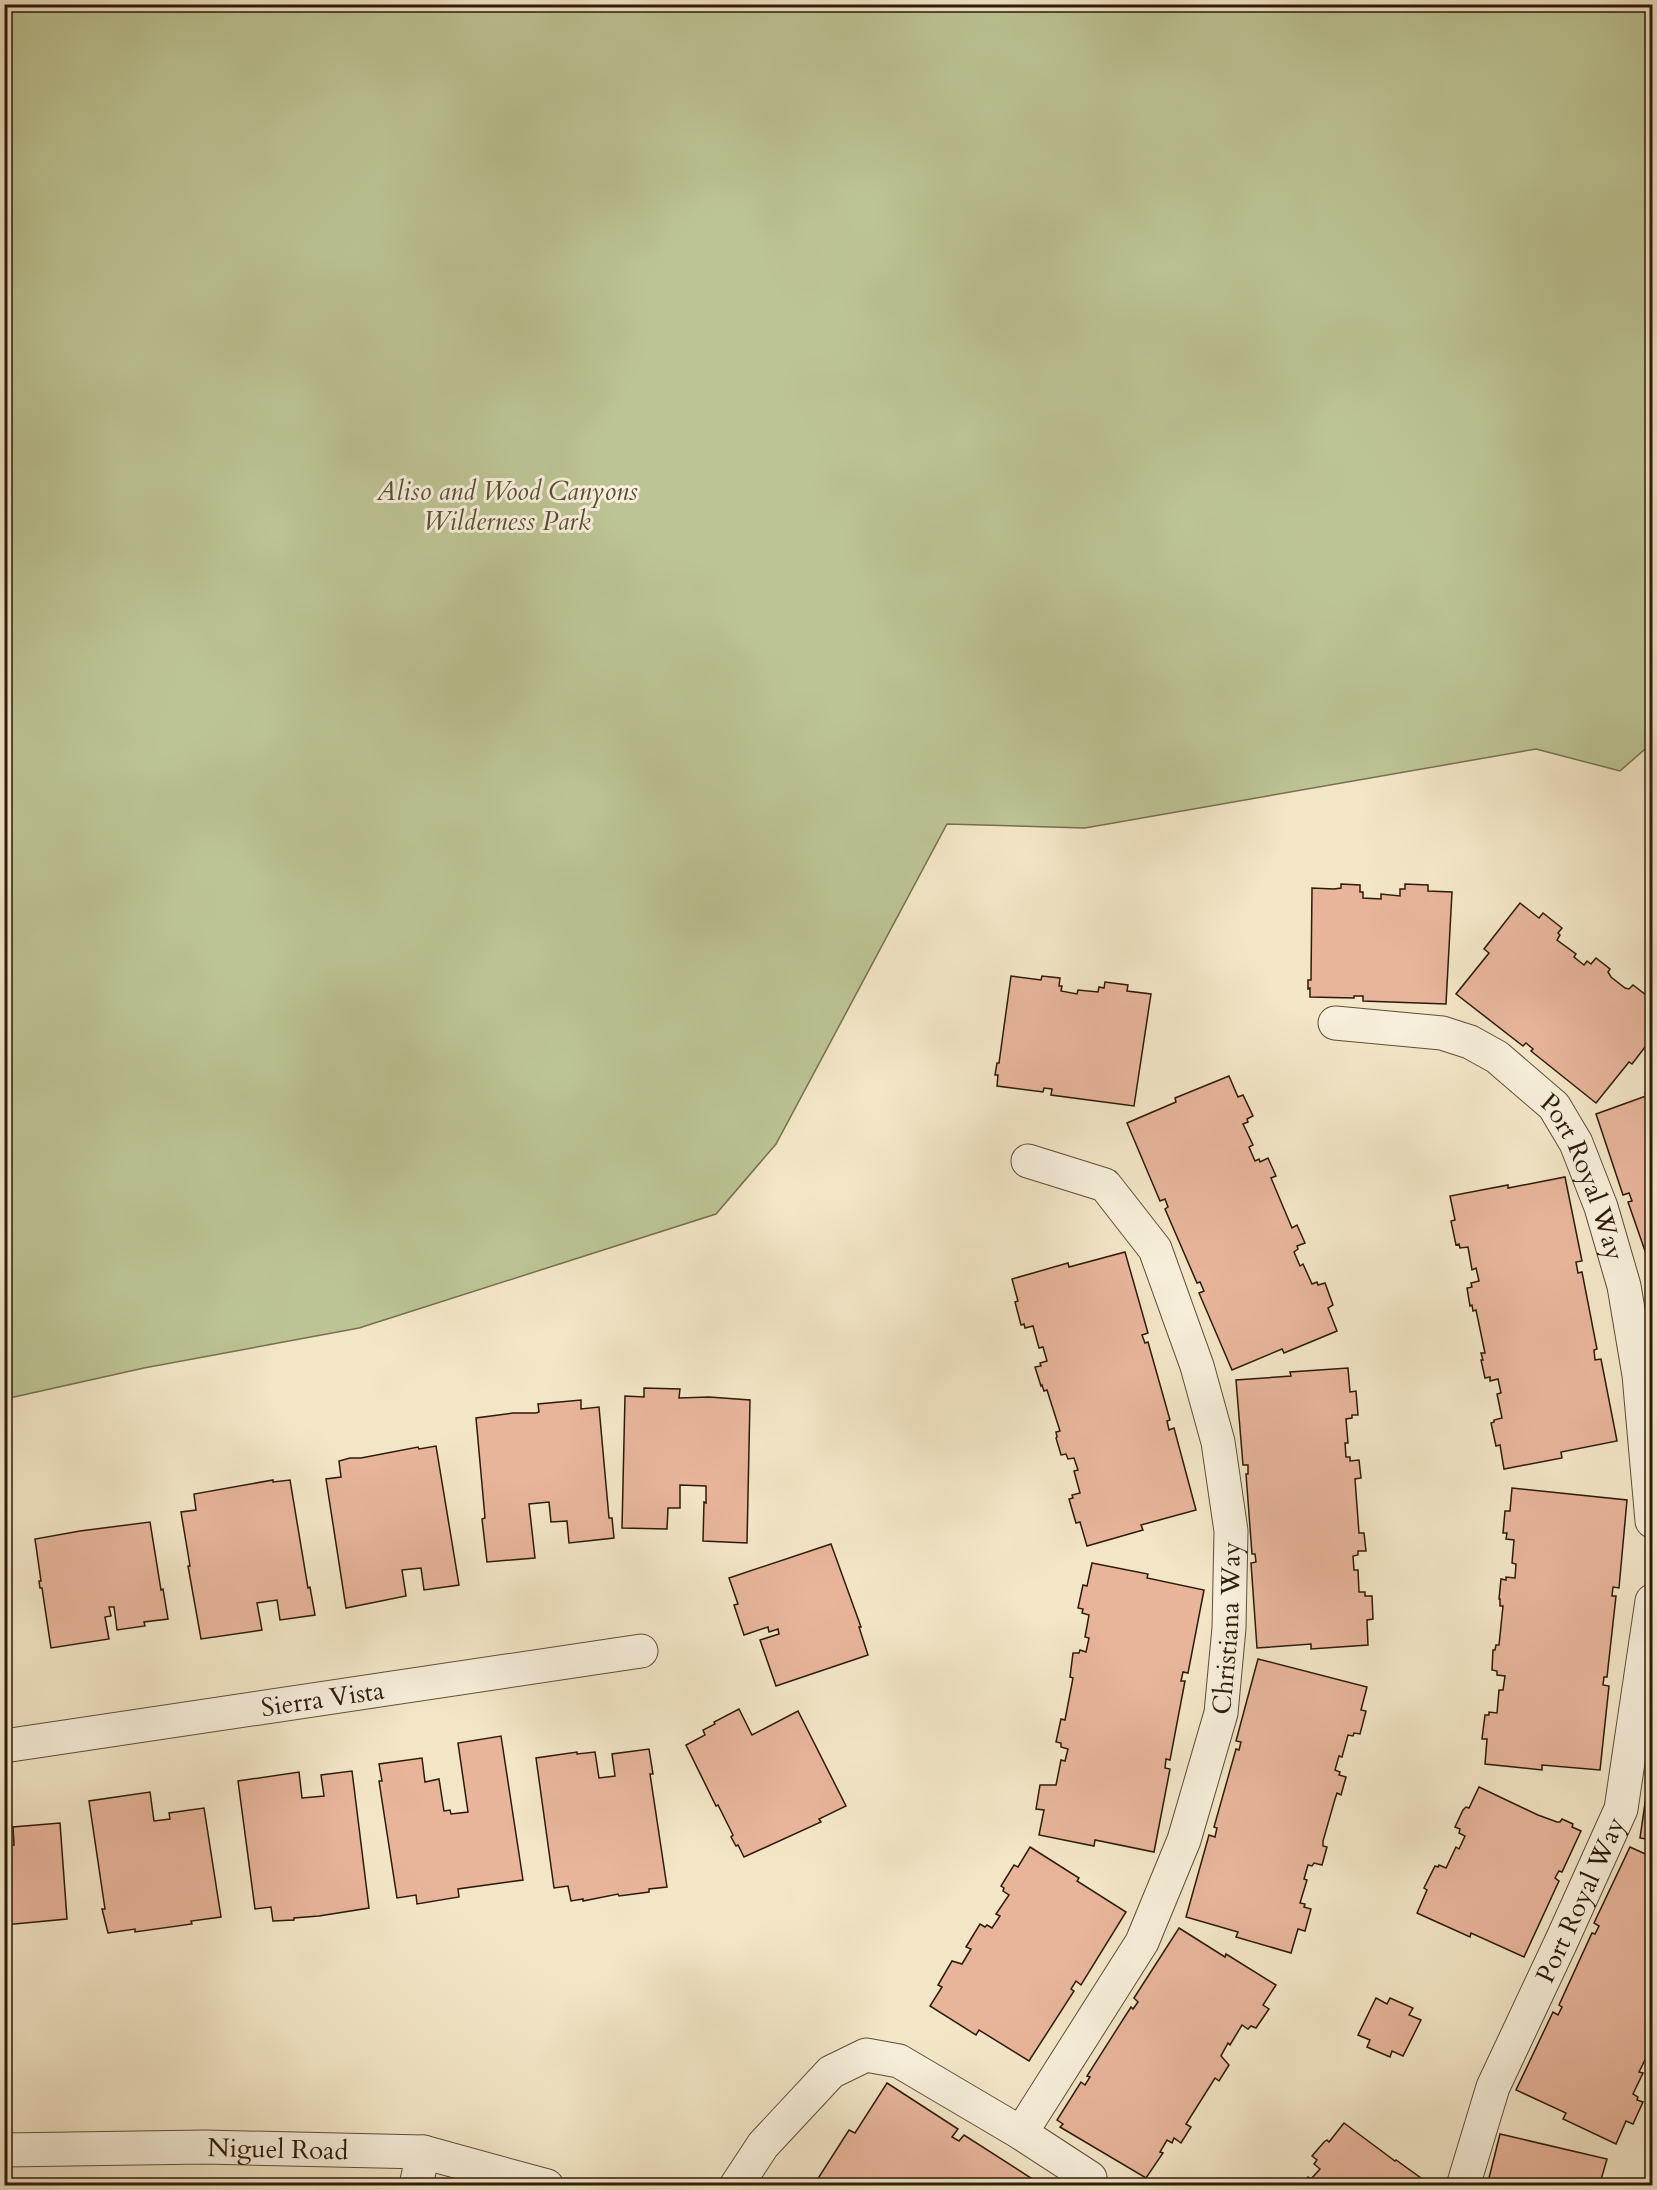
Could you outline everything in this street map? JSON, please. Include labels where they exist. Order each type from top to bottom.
[{"type":"street","name":"Port Royal Way","points":[[1335,1023],[1442,1034],[1470,1042],[1497,1057],[1554,1106],[1581,1154],[1601,1207],[1624,1286],[1639,1375],[1653,1521]]},
{"type":"street","name":"Christiana Way","points":[[1021,2133],[1142,1942],[1184,1840],[1221,1713],[1229,1628],[1231,1531],[1218,1442],[1197,1366],[1155,1249],[1105,1185],[1028,1161]]},
{"type":"street","name":"Port Royal Way","points":[[1463,2186],[1493,2087],[1621,1809],[1653,1601]]},
{"type":"street","name":"Sierra Vista","points":[[4,1746],[641,1651]]},
{"type":"street","points":[[736,2186],[763,2145],[831,2072],[866,2055],[899,2061],[1021,2133],[1090,2178]]},
{"type":"street","name":"Niguel Road","points":[[4,2150],[205,2147],[423,2152],[547,2186]]},
{"type":"street","points":[[416,2186],[423,2152]]},
{"type":"green space","name":"Aliso and Wood Canyons Wilderness Park","points":[[4,5],[1652,5],[1652,743],[1620,771],[1536,749],[1085,828],[947,824],[776,1144],[716,1214],[359,1328],[144,1368],[5,1399]]},
{"type":"building","points":[[1341,884],[1360,885],[1363,898],[1381,899],[1381,894],[1400,896],[1400,889],[1405,889],[1405,884],[1428,885],[1428,891],[1452,892],[1446,1004],[1363,1001],[1363,996],[1354,996],[1354,998],[1310,997],[1308,980],[1311,980],[1312,888],[1334,889],[1341,888]]},
{"type":"building","points":[[1520,903],[1539,918],[1543,913],[1562,928],[1557,940],[1576,954],[1574,957],[1584,965],[1587,961],[1591,964],[1596,958],[1610,969],[1608,972],[1611,977],[1625,988],[1629,989],[1633,985],[1651,999],[1648,1004],[1652,1008],[1652,1038],[1632,1064],[1629,1062],[1596,1103],[1531,1051],[1533,1049],[1526,1043],[1523,1046],[1456,994],[1489,953],[1484,949]]},
{"type":"building","points":[[1011,976],[1041,980],[1042,976],[1060,978],[1061,991],[1077,994],[1078,990],[1098,992],[1099,987],[1104,988],[1105,982],[1128,985],[1127,991],[1151,994],[1134,1106],[1051,1095],[1052,1089],[1044,1088],[1043,1092],[997,1086],[998,1075],[995,1075],[997,1063],[999,1063]]},
{"type":"building","points":[[1229,1076],[1238,1097],[1243,1095],[1253,1116],[1243,1124],[1253,1145],[1249,1147],[1255,1161],[1259,1159],[1260,1162],[1268,1158],[1276,1176],[1271,1178],[1292,1228],[1297,1225],[1305,1243],[1297,1246],[1298,1249],[1294,1252],[1300,1266],[1303,1264],[1312,1284],[1325,1283],[1333,1305],[1328,1308],[1337,1331],[1284,1353],[1282,1349],[1232,1370],[1199,1293],[1204,1291],[1200,1282],[1197,1283],[1165,1209],[1168,1207],[1165,1199],[1160,1201],[1127,1123],[1176,1102],[1175,1098]]},
{"type":"building","points":[[1652,1090],[1652,1271],[1628,1202],[1632,1201],[1629,1193],[1623,1195],[1596,1114],[1646,1096],[1645,1093]]},
{"type":"building","points":[[1565,1177],[1582,1261],[1576,1262],[1578,1273],[1582,1272],[1597,1349],[1594,1350],[1595,1360],[1601,1359],[1617,1441],[1561,1452],[1562,1458],[1504,1469],[1500,1445],[1496,1446],[1491,1423],[1502,1418],[1497,1394],[1501,1393],[1498,1379],[1490,1381],[1490,1377],[1485,1378],[1481,1353],[1485,1353],[1476,1310],[1473,1311],[1472,1305],[1470,1306],[1467,1288],[1472,1287],[1471,1283],[1479,1281],[1476,1268],[1472,1270],[1468,1247],[1460,1248],[1459,1244],[1456,1245],[1451,1221],[1455,1220],[1450,1196]]},
{"type":"building","points":[[1125,1252],[1148,1333],[1142,1335],[1145,1343],[1148,1342],[1170,1420],[1167,1421],[1169,1430],[1174,1428],[1196,1510],[1141,1525],[1143,1530],[1087,1546],[1080,1522],[1076,1523],[1069,1499],[1073,1498],[1072,1495],[1080,1493],[1074,1471],[1078,1470],[1074,1458],[1068,1459],[1066,1454],[1061,1455],[1056,1438],[1056,1432],[1060,1431],[1047,1390],[1044,1391],[1041,1386],[1035,1367],[1047,1361],[1043,1347],[1039,1348],[1033,1326],[1025,1328],[1024,1324],[1021,1325],[1012,1279],[1068,1263],[1069,1267]]},
{"type":"building","points":[[1348,1368],[1350,1392],[1356,1391],[1358,1415],[1352,1415],[1352,1418],[1346,1419],[1348,1443],[1345,1443],[1346,1457],[1350,1457],[1350,1461],[1359,1460],[1361,1478],[1355,1479],[1359,1533],[1364,1533],[1366,1551],[1358,1551],[1358,1555],[1353,1556],[1354,1570],[1358,1570],[1359,1592],[1365,1592],[1365,1596],[1372,1596],[1373,1619],[1367,1620],[1368,1645],[1311,1649],[1311,1644],[1257,1648],[1251,1563],[1256,1562],[1255,1554],[1252,1554],[1246,1474],[1248,1474],[1248,1465],[1243,1465],[1236,1380],[1291,1376],[1290,1372]]},
{"type":"building","points":[[644,1388],[680,1389],[679,1398],[709,1397],[750,1400],[747,1543],[703,1541],[706,1486],[680,1485],[680,1508],[668,1508],[667,1529],[622,1528],[625,1396],[644,1397]]},
{"type":"building","points":[[581,1400],[581,1409],[599,1407],[609,1518],[612,1518],[614,1538],[569,1543],[567,1521],[551,1522],[549,1502],[529,1504],[535,1558],[487,1562],[476,1418],[513,1413],[536,1413],[539,1412],[538,1404]]},
{"type":"building","points":[[436,1446],[459,1585],[424,1590],[421,1568],[402,1570],[406,1596],[346,1608],[326,1479],[341,1477],[339,1461]]},
{"type":"building","points":[[273,1480],[273,1482],[290,1480],[308,1588],[310,1587],[315,1615],[280,1620],[277,1600],[257,1603],[262,1630],[201,1639],[181,1512],[196,1510],[194,1494]]},
{"type":"building","points":[[1512,1488],[1627,1500],[1619,1588],[1613,1587],[1612,1596],[1616,1596],[1607,1677],[1604,1677],[1603,1685],[1609,1686],[1600,1770],[1542,1765],[1542,1770],[1485,1764],[1487,1739],[1482,1739],[1485,1715],[1489,1715],[1489,1712],[1497,1713],[1499,1690],[1503,1690],[1505,1676],[1497,1675],[1497,1671],[1492,1670],[1493,1650],[1496,1645],[1499,1645],[1503,1606],[1500,1606],[1499,1599],[1501,1579],[1515,1578],[1516,1564],[1512,1563],[1514,1540],[1506,1539],[1507,1533],[1503,1533],[1505,1511],[1510,1511]]},
{"type":"building","points":[[150,1522],[168,1619],[144,1622],[145,1626],[117,1630],[114,1607],[109,1607],[111,1616],[105,1617],[109,1639],[51,1648],[42,1588],[40,1588],[35,1539]]},
{"type":"building","points":[[831,1544],[861,1627],[859,1627],[868,1655],[776,1686],[760,1640],[779,1634],[778,1629],[769,1632],[768,1627],[744,1635],[734,1605],[738,1604],[729,1578]]},
{"type":"building","points":[[4,1548],[8,1548],[4,1591]]},
{"type":"building","points":[[1092,1563],[1148,1574],[1147,1578],[1204,1590],[1188,1673],[1183,1672],[1181,1681],[1185,1681],[1170,1760],[1166,1759],[1165,1768],[1170,1769],[1154,1852],[1095,1840],[1094,1846],[1039,1835],[1044,1810],[1036,1809],[1040,1785],[1056,1785],[1061,1760],[1065,1761],[1068,1749],[1056,1742],[1061,1719],[1065,1720],[1073,1678],[1070,1677],[1073,1653],[1079,1653],[1080,1650],[1086,1652],[1089,1638],[1085,1637],[1089,1615],[1082,1613],[1083,1609],[1078,1608],[1083,1585],[1087,1586]]},
{"type":"building","points":[[1258,1659],[1367,1687],[1361,1710],[1366,1711],[1360,1734],[1348,1735],[1342,1757],[1339,1756],[1335,1770],[1340,1772],[1339,1775],[1346,1777],[1341,1795],[1337,1793],[1323,1841],[1323,1846],[1327,1847],[1322,1865],[1314,1863],[1312,1866],[1308,1865],[1304,1879],[1307,1880],[1300,1903],[1311,1909],[1305,1931],[1298,1929],[1291,1953],[1236,1937],[1238,1932],[1186,1917],[1209,1835],[1215,1837],[1217,1828],[1214,1827],[1236,1749],[1239,1750],[1241,1742],[1236,1741]]},
{"type":"building","points":[[739,1709],[752,1735],[798,1711],[846,1806],[819,1819],[821,1822],[744,1857],[731,1837],[733,1835],[686,1745],[705,1735],[703,1730],[715,1724],[714,1722]]},
{"type":"building","points":[[501,1736],[523,1880],[458,1889],[459,1897],[417,1904],[416,1895],[397,1898],[379,1781],[382,1781],[379,1764],[422,1758],[425,1782],[439,1779],[444,1811],[450,1810],[451,1814],[468,1812],[458,1743]]},
{"type":"building","points":[[649,1749],[653,1774],[650,1774],[667,1887],[649,1889],[649,1892],[571,1901],[568,1886],[554,1888],[536,1758],[577,1752],[577,1754],[595,1752],[599,1778],[615,1776],[612,1754]]},
{"type":"building","points":[[1652,1755],[1652,1840],[1640,1838]]},
{"type":"building","points":[[352,1771],[369,1908],[294,1918],[294,1920],[273,1921],[271,1907],[255,1909],[238,1781],[299,1772],[302,1798],[324,1796],[321,1775]]},
{"type":"building","points":[[1479,1787],[1538,1815],[1557,1822],[1562,1819],[1581,1831],[1562,1872],[1559,1871],[1555,1878],[1559,1881],[1524,1957],[1471,1933],[1470,1937],[1417,1913],[1427,1890],[1424,1888],[1435,1866],[1446,1868],[1456,1847],[1459,1849],[1465,1836],[1459,1833],[1460,1829],[1455,1827],[1463,1810],[1466,1807],[1469,1808]]},
{"type":"building","points":[[150,1792],[154,1821],[170,1819],[169,1813],[204,1808],[221,1917],[191,1921],[192,1924],[135,1932],[135,1929],[108,1933],[102,1909],[105,1909],[89,1801]]},
{"type":"building","points":[[9,1815],[11,1846],[14,1845],[13,1827],[60,1823],[67,1919],[4,1925],[4,1816]]},
{"type":"building","points":[[1030,1847],[1079,1878],[1077,1881],[1126,1912],[1081,1985],[1076,1981],[1071,1989],[1074,1991],[1029,2061],[979,2030],[976,2035],[930,2006],[942,1987],[938,1985],[952,1961],[962,1964],[971,1949],[966,1947],[980,1924],[992,1928],[1000,1916],[996,1914],[1009,1895],[1003,1891],[1004,1888],[1001,1886],[1014,1865],[1018,1867]]},
{"type":"building","points":[[1630,1847],[1652,1857],[1652,2057],[1649,2062],[1645,2060],[1639,2072],[1643,2073],[1633,2094],[1638,2097],[1637,2100],[1643,2102],[1633,2124],[1626,2121],[1616,2144],[1563,2119],[1566,2113],[1516,2090],[1553,2012],[1558,2015],[1562,2007],[1559,2005],[1592,1933],[1595,1934],[1599,1926],[1594,1923]]},
{"type":"building","points":[[1179,1928],[1276,1985],[1263,2005],[1269,2009],[1256,2028],[1251,2026],[1248,2029],[1242,2025],[1230,2045],[1228,2043],[1221,2056],[1229,2065],[1219,2081],[1215,2078],[1186,2124],[1191,2127],[1181,2143],[1174,2138],[1172,2143],[1167,2140],[1160,2152],[1163,2153],[1146,2178],[1060,2127],[1063,2124],[1057,2120],[1081,2082],[1085,2085],[1090,2077],[1087,2076],[1131,2007],[1133,2009],[1138,2002],[1134,1998]]},
{"type":"building","points":[[1376,1998],[1387,2004],[1390,1998],[1413,2008],[1409,2015],[1421,2020],[1403,2056],[1392,2051],[1390,2057],[1367,2047],[1370,2040],[1358,2035]]},
{"type":"building","points":[[887,2083],[958,2129],[952,2137],[959,2141],[964,2135],[1031,2178],[1028,2186],[826,2186],[817,2180],[849,2130],[855,2133]]},
{"type":"building","points":[[1344,2123],[1432,2186],[1301,2186],[1308,2177],[1311,2179],[1320,2169],[1314,2164],[1317,2160],[1312,2156],[1324,2142],[1327,2140],[1329,2142]]},
{"type":"building","points":[[1500,2134],[1607,2159],[1600,2183],[1606,2186],[1487,2186]]}]
